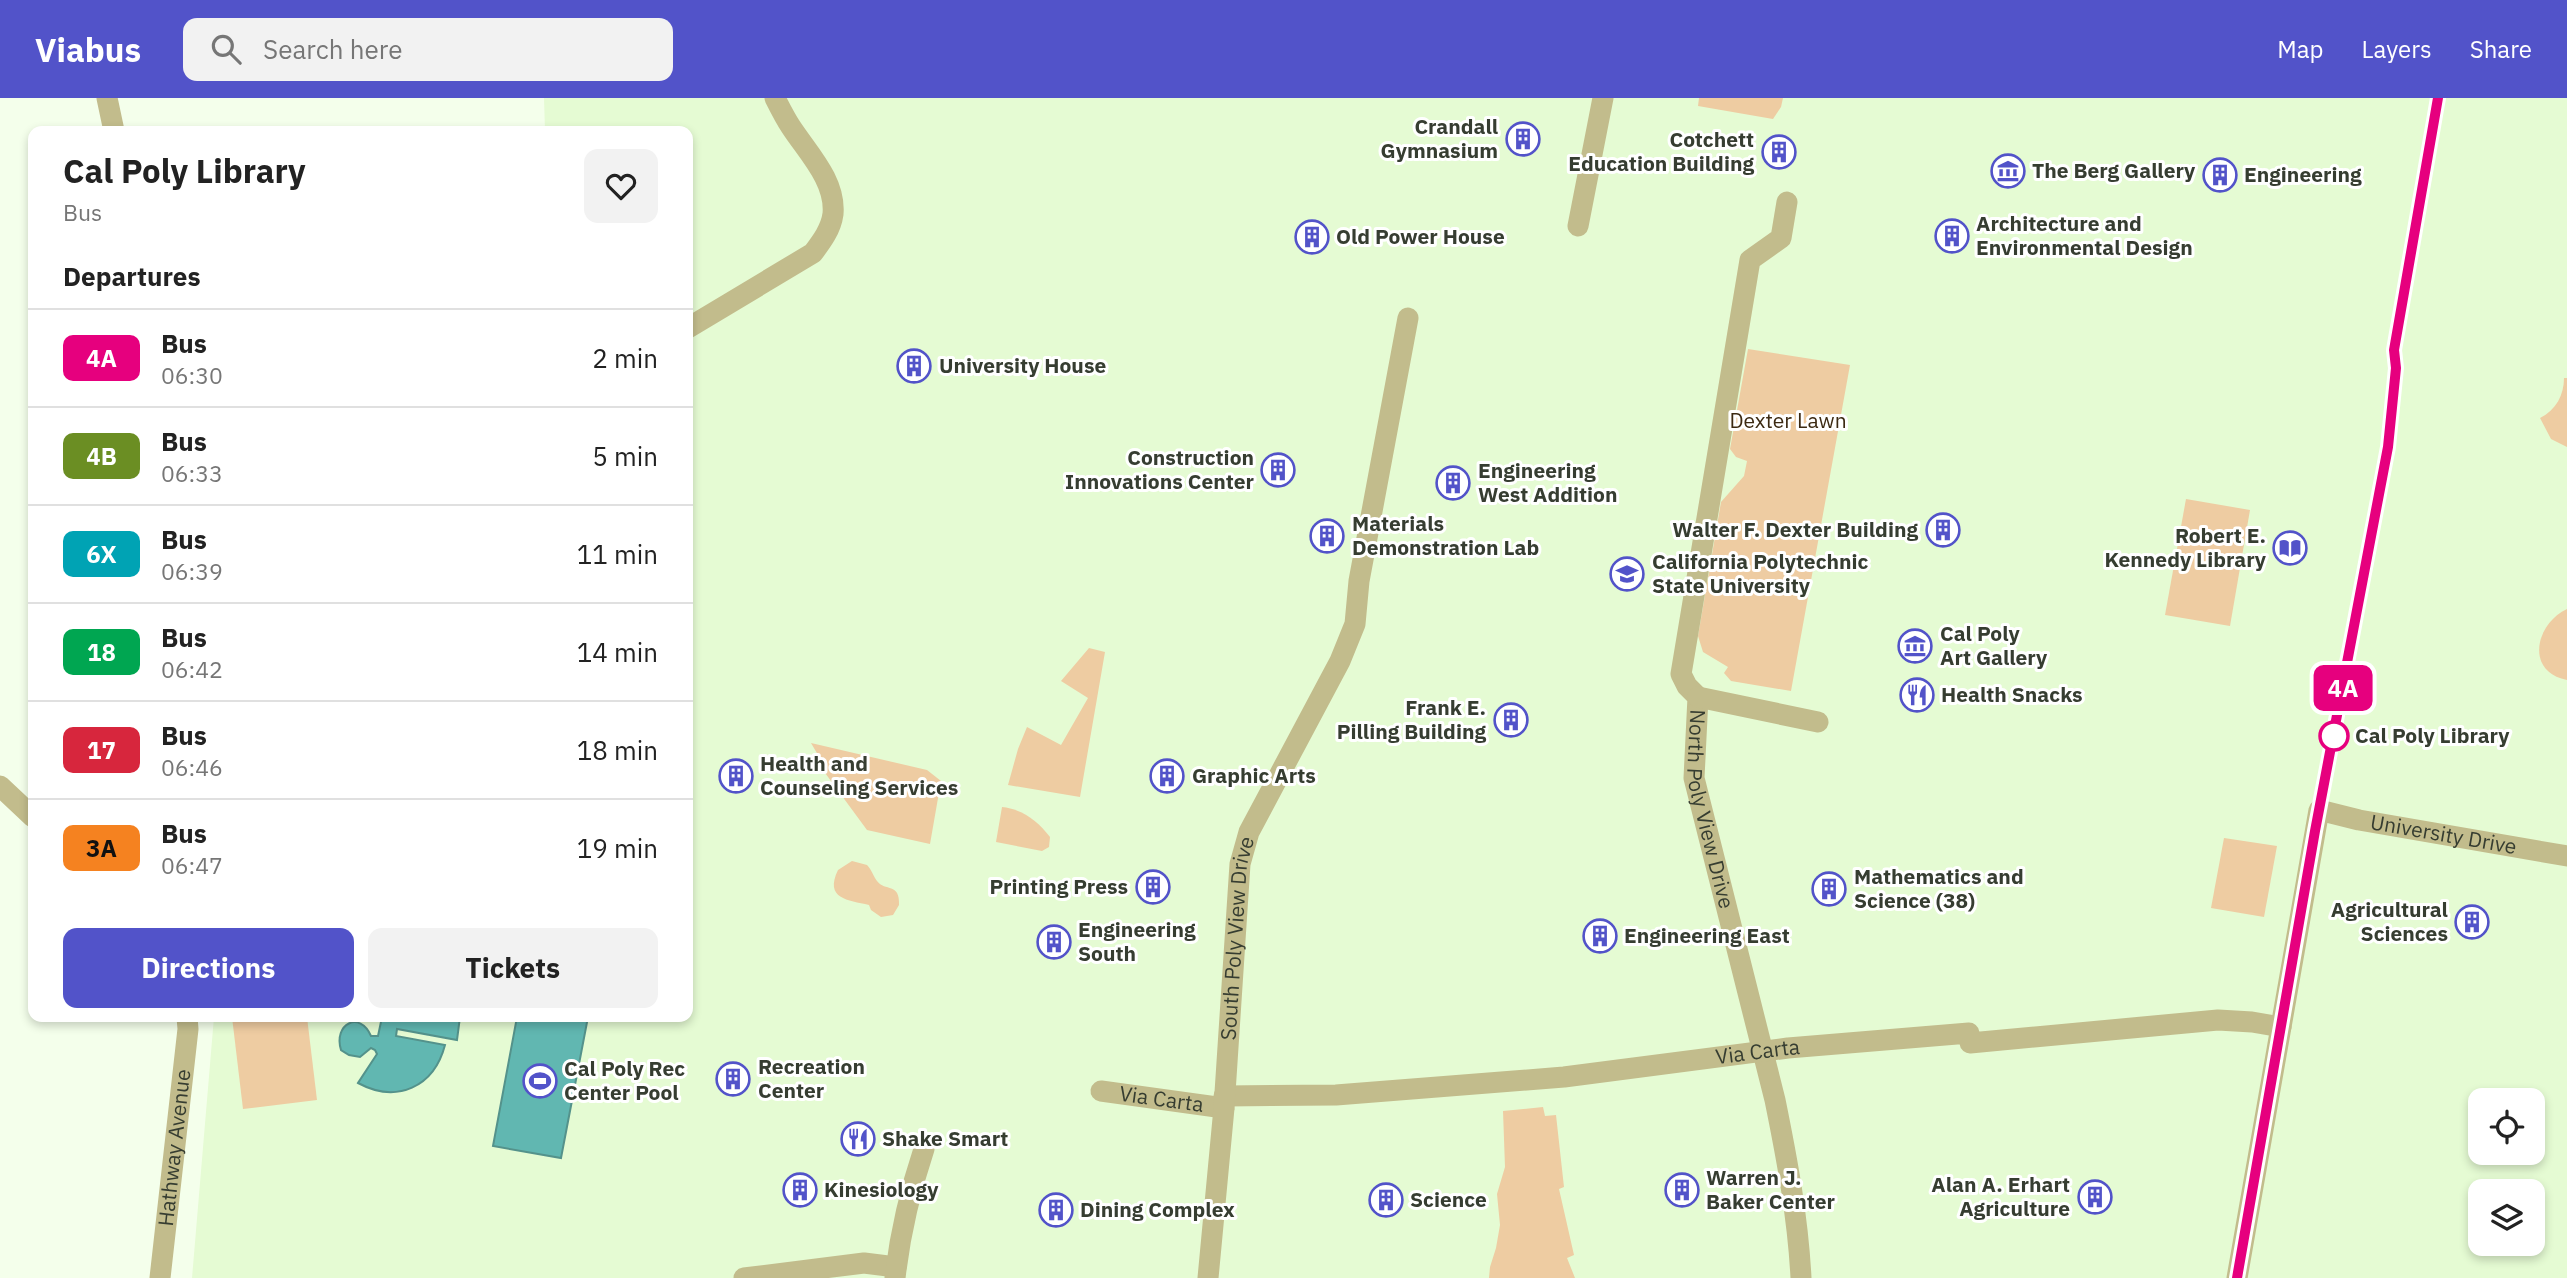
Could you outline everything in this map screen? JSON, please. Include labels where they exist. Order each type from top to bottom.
[{"type":"street","points":[[107,98],[113,126]]},
{"type":"street","points":[[693,325],[813,253],[826,236],[833,216],[827,180],[789,124],[775,98]]},
{"type":"street","points":[[1578,226],[1602,98]]},
{"type":"street","name":"North Poly View Drive","points":[[1787,202],[1781,238],[1750,260],[1681,674],[1698,697],[1694,778],[1786,1152],[1800,1245],[1801,1278]]},
{"type":"street","name":"South Poly View Drive","points":[[1208,1278],[1224,1102],[1240,864],[1249,832],[1340,661],[1355,624],[1359,581],[1408,318]]},
{"type":"street","points":[[1698,697],[1818,722]]},
{"type":"street","points":[[0,786],[28,812]]},
{"type":"street","name":"University Drive","points":[[2281,1027],[2319,810],[2359,820],[2567,856]]},
{"type":"street","name":"Via Carta","points":[[1101,1091],[1224,1102],[1564,1077],[1763,1052],[1969,1033],[1970,1043],[2218,1020],[2281,1027]]},
{"type":"street","name":"Hathway Avenue","points":[[160,1278],[187,1022]]},
{"type":"street","points":[[2237,1278],[2281,1027]]},
{"type":"street","points":[[744,1278],[864,1263],[896,1273],[898,1245],[924,1149]]},
{"type":"shaded area","name":"California Polytechnic State University","points":[[544,98],[2567,98],[2567,1278],[192,1278],[214,1022],[693,1022],[693,126],[545,126]]},
{"type":"green space","points":[[1699,98],[1783,98],[1773,119],[1698,106]]},
{"type":"green space","name":"Dexter Lawn","points":[[1748,349],[1850,365],[1791,691],[1731,681],[1724,673],[1728,667],[1703,652],[1698,636],[1721,502],[1744,476],[1747,461],[1736,457],[1730,449]]},
{"type":"green space","points":[[2564,378],[2567,378],[2567,447],[2551,439],[2540,418],[2558,401]]},
{"type":"green space","points":[[2186,499],[2250,510],[2230,626],[2165,615]]},
{"type":"green space","points":[[2567,609],[2567,680],[2545,668],[2539,647],[2548,625]]},
{"type":"green space","points":[[1089,648],[1105,652],[1080,797],[1008,785],[1027,727],[1061,745],[1088,698],[1061,681]]},
{"type":"green space","points":[[811,743],[927,770],[941,781],[930,844],[867,830],[817,762],[821,760]]},
{"type":"green space","points":[[1002,807],[1016,810],[1035,821],[1050,837],[1049,847],[1042,851],[996,842]]},
{"type":"green space","points":[[2224,838],[2277,846],[2264,917],[2211,908]]},
{"type":"green space","points":[[852,861],[867,865],[880,884],[895,890],[899,905],[893,915],[881,917],[871,910],[869,905],[846,899],[836,892],[834,880],[838,870]]},
{"type":"green space","points":[[233,1022],[308,1022],[317,1100],[243,1109]]},
{"type":"green space","points":[[1543,1107],[1545,1116],[1556,1115],[1564,1187],[1559,1189],[1574,1255],[1567,1258],[1575,1278],[1489,1278],[1500,1225],[1497,1194],[1505,1167],[1503,1111]]},
{"type":"water","points":[[381,1022],[459,1022],[457,1040],[397,1029],[396,1036],[445,1045],[432,1072],[412,1088],[400,1091],[386,1092],[358,1083],[377,1054],[375,1050],[371,1048],[360,1057],[341,1050],[341,1033],[349,1024],[361,1024],[371,1036],[378,1036]]},
{"type":"water","name":"Cal Poly Rec Center Pool","points":[[516,1022],[587,1022],[561,1158],[493,1146]]},
{"type":"bus line","name":"4A","points":[[2237,1278],[2315,831],[2388,447],[2396,368],[2394,350],[2438,98]]},
{"type":"place","name":"Crandall Gymnasium","points":[[1523,139]]},
{"type":"place","name":"Cotchett Education Building","points":[[1779,152]]},
{"type":"place","name":"The Berg Gallery","points":[[2008,171]]},
{"type":"place","name":"Engineering","points":[[2220,175]]},
{"type":"place","name":"Architecture and Environmental Design","points":[[1952,236]]},
{"type":"place","name":"Old Power House","points":[[1312,237]]},
{"type":"place","name":"University House","points":[[914,366]]},
{"type":"place","name":"Construction Innovations Center","points":[[1278,470]]},
{"type":"place","name":"Engineering West Addition","points":[[1453,483]]},
{"type":"place","name":"Walter F. Dexter Building","points":[[1943,530]]},
{"type":"place","name":"Materials Demonstration Lab","points":[[1327,536]]},
{"type":"place","name":"Robert E. Kennedy Library","points":[[2290,548]]},
{"type":"place","name":"California Polytechnic State University","points":[[1627,574]]},
{"type":"place","name":"Cal Poly Art Gallery","points":[[1915,646]]},
{"type":"place","name":"Health Snacks","points":[[1917,695]]},
{"type":"place","name":"Frank E. Pilling Building","points":[[1511,720]]},
{"type":"place","name":"Cal Poly Library","points":[[2334,736]]},
{"type":"place","name":"Health and Counseling Services","points":[[736,776]]},
{"type":"place","name":"Graphic Arts","points":[[1167,776]]},
{"type":"place","name":"Printing Press","points":[[1153,887]]},
{"type":"place","name":"Mathematics and Science (38)","points":[[1829,889]]},
{"type":"place","name":"Agricultural Sciences","points":[[2472,922]]},
{"type":"place","name":"Engineering East","points":[[1600,936]]},
{"type":"place","name":"Engineering South","points":[[1054,942]]},
{"type":"place","name":"Recreation Center","points":[[733,1079]]},
{"type":"place","name":"Cal Poly Rec Center Pool","points":[[540,1081]]},
{"type":"place","name":"Shake Smart","points":[[858,1139]]},
{"type":"place","name":"Kinesiology","points":[[800,1190]]},
{"type":"place","name":"Warren J. Baker Center","points":[[1682,1190]]},
{"type":"place","name":"Alan A. Erhart Agriculture","points":[[2095,1197]]},
{"type":"place","name":"Science","points":[[1386,1200]]},
{"type":"place","name":"Dining Complex","points":[[1056,1210]]}]
